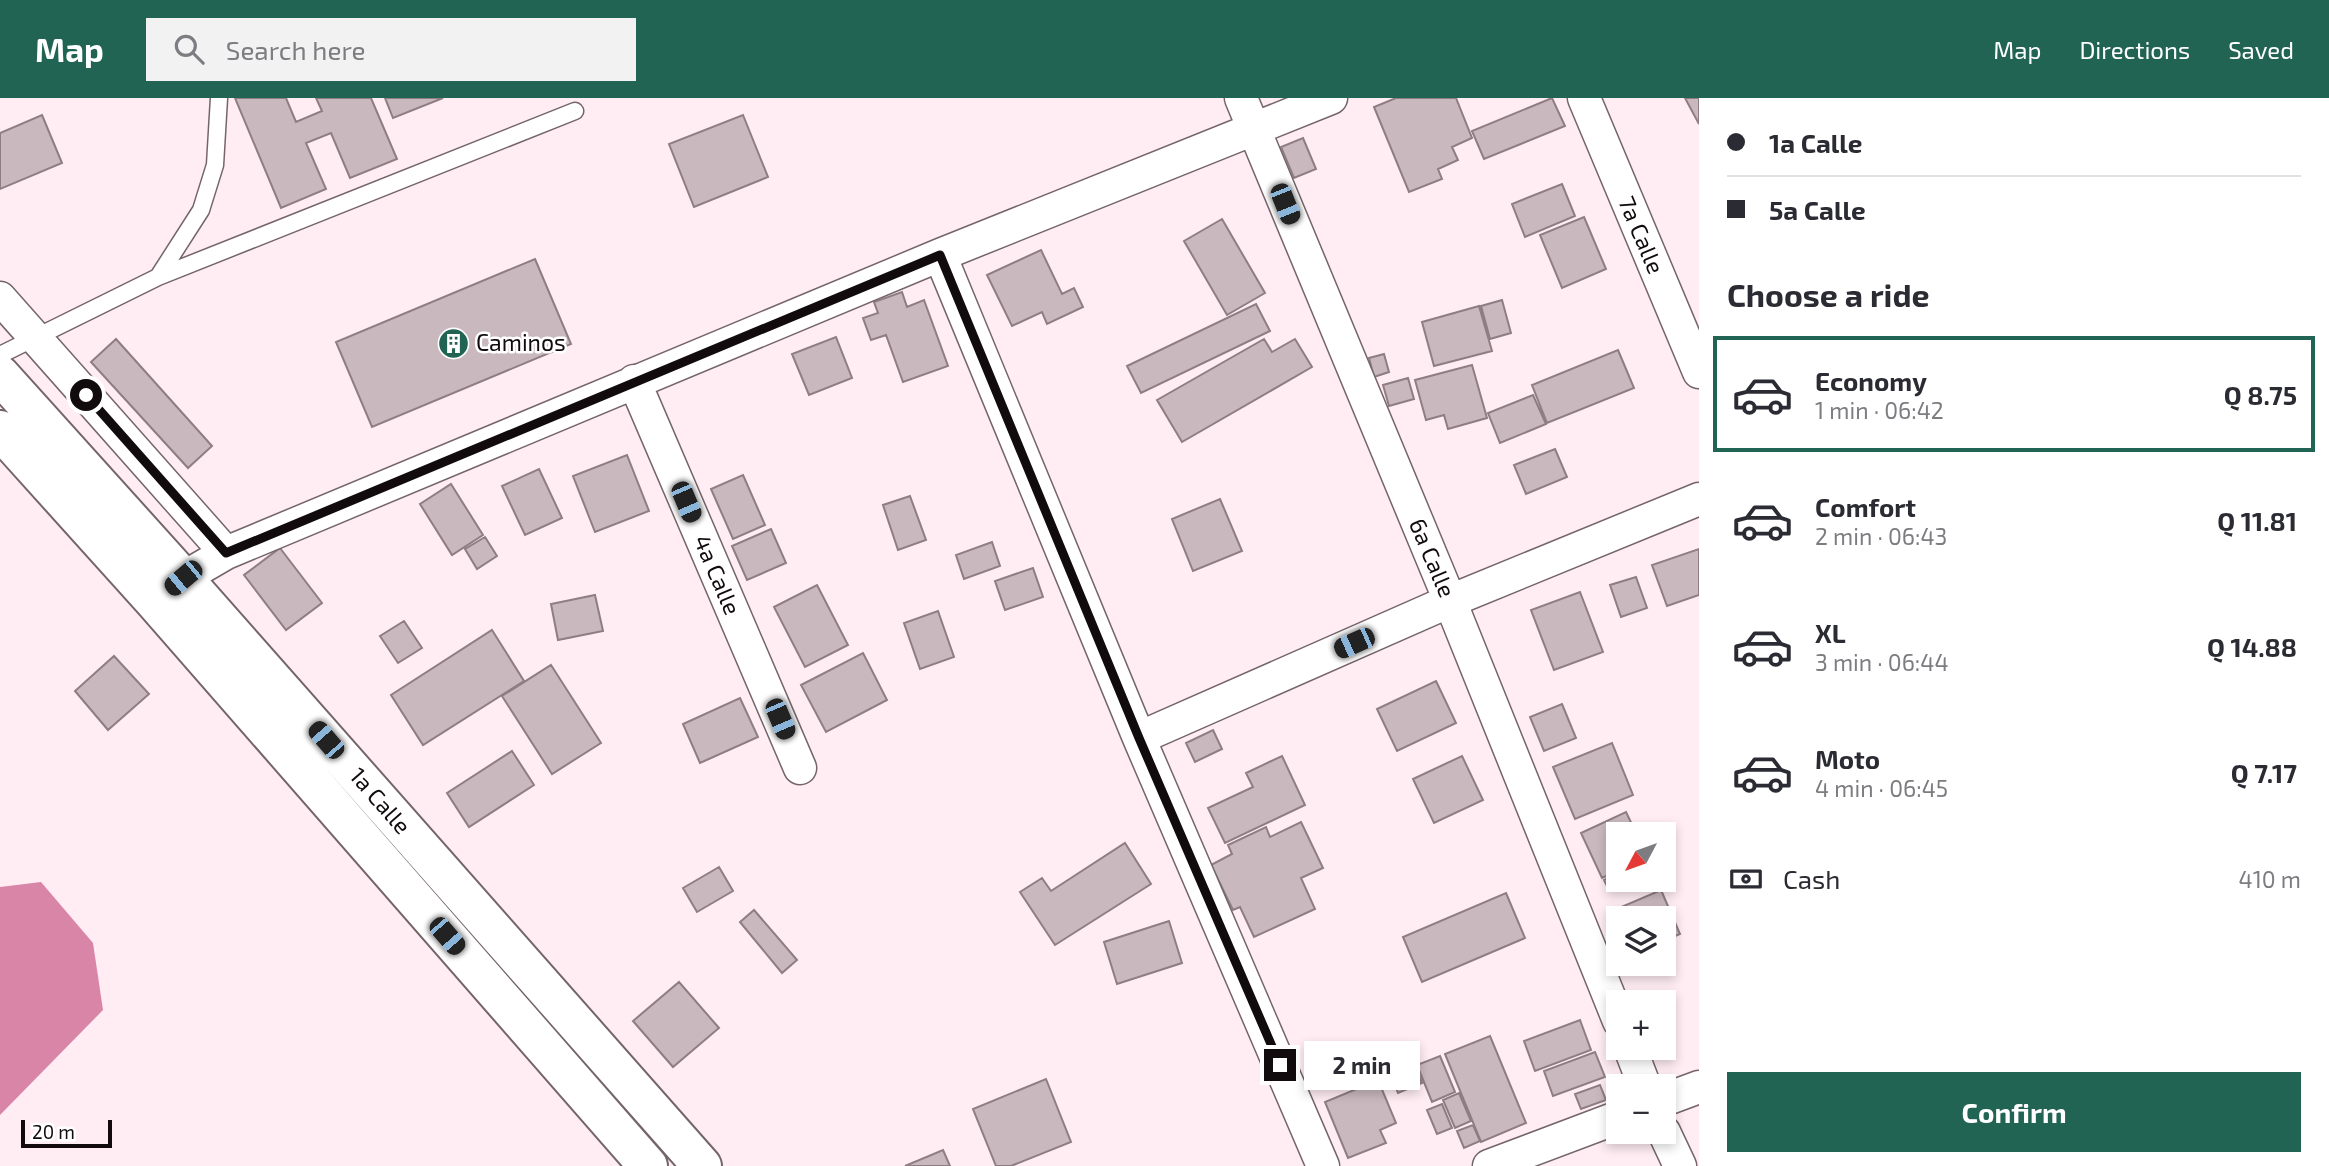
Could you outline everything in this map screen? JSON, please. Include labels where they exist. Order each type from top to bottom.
[{"type":"main road","name":"1a Calle","points":[[0,375],[169,590],[648,1166]]},
{"type":"main road","name":"1a Calle","points":[[0,430],[169,590],[702,1166]]},
{"type":"street","name":"6a Calle","points":[[1241,98],[1450,601],[1607,990]]},
{"type":"street","points":[[169,590],[226,553],[940,255],[1331,98]]},
{"type":"street","name":"7a Calle","points":[[1584,98],[1699,372]]},
{"type":"street","points":[[940,255],[1139,738],[1323,1166]]},
{"type":"street","points":[[0,298],[226,553]]},
{"type":"street","name":"4a Calle","points":[[635,381],[800,768]]},
{"type":"street","points":[[1139,738],[1450,601],[1699,499]]},
{"type":"street","points":[[1676,1096],[1699,1087]]},
{"type":"street","points":[[1489,1166],[1606,1122]]},
{"type":"street","points":[[1669,1144],[1679,1166]]},
{"type":"lane","points":[[158,277],[201,210],[215,166],[219,98]]},
{"type":"lane","points":[[0,355],[33,336],[158,277],[575,111]]},
{"type":"shaded area","points":[[41,882],[93,943],[103,1010],[0,1115],[0,887]]},
{"type":"building","points":[[235,98],[286,98],[296,122],[322,111],[316,98],[371,98],[397,159],[350,178],[331,133],[306,143],[326,189],[281,208]]},
{"type":"building","points":[[385,98],[443,98],[393,118]]},
{"type":"building","points":[[1396,98],[1456,98],[1472,138],[1452,147],[1458,160],[1438,169],[1442,179],[1409,192],[1374,107]]},
{"type":"building","points":[[1552,98],[1565,126],[1484,159],[1472,131]]},
{"type":"building","points":[[1685,98],[1699,98],[1699,124]]},
{"type":"building","points":[[42,115],[62,163],[0,189],[0,133]]},
{"type":"building","points":[[743,115],[768,177],[694,207],[669,144]]},
{"type":"building","points":[[1303,138],[1316,169],[1294,178],[1281,147]]},
{"type":"building","points":[[1562,184],[1575,216],[1525,237],[1512,204]]},
{"type":"building","points":[[1584,217],[1606,269],[1562,288],[1540,235]]},
{"type":"building","points":[[1222,219],[1265,293],[1227,315],[1184,241]]},
{"type":"building","points":[[1041,250],[1062,294],[1074,288],[1083,307],[1047,324],[1042,312],[1012,326],[987,275]]},
{"type":"building","name":"Caminos","points":[[535,259],[571,344],[372,427],[336,342]]},
{"type":"building","points":[[902,292],[907,307],[924,300],[948,366],[903,382],[886,335],[871,340],[863,318],[878,313],[874,302]]},
{"type":"building","points":[[1502,300],[1511,333],[1490,339],[1481,306]]},
{"type":"building","points":[[1256,304],[1270,331],[1141,393],[1127,366]]},
{"type":"building","points":[[1479,306],[1492,351],[1434,366],[1422,322]]},
{"type":"building","points":[[836,337],[852,378],[809,395],[792,354]]},
{"type":"building","points":[[116,339],[212,446],[188,468],[91,362]]},
{"type":"building","points":[[1264,339],[1272,352],[1295,339],[1312,367],[1182,442],[1157,400]]},
{"type":"building","points":[[1618,350],[1634,388],[1547,423],[1532,385]]},
{"type":"building","points":[[1384,354],[1389,372],[1374,377],[1369,358]]},
{"type":"building","points":[[1472,365],[1487,418],[1448,429],[1444,415],[1426,420],[1415,380]]},
{"type":"building","points":[[1408,378],[1414,399],[1389,406],[1383,385]]},
{"type":"building","points":[[1533,395],[1546,424],[1500,443],[1488,413]]},
{"type":"building","points":[[1555,449],[1567,477],[1526,494],[1514,465]]},
{"type":"building","points":[[627,455],[649,511],[595,532],[573,476]]},
{"type":"building","points":[[539,469],[562,518],[525,535],[502,486]]},
{"type":"building","points":[[743,475],[765,525],[733,539],[711,489]]},
{"type":"building","points":[[451,484],[483,535],[452,555],[420,504]]},
{"type":"building","points":[[910,496],[926,540],[898,550],[883,505]]},
{"type":"building","points":[[1220,499],[1242,551],[1193,571],[1172,519]]},
{"type":"building","points":[[771,529],[786,563],[747,580],[732,546]]},
{"type":"building","points":[[485,537],[497,556],[477,569],[465,549]]},
{"type":"building","points":[[992,542],[1000,566],[964,579],[956,555]]},
{"type":"building","points":[[280,548],[322,603],[286,630],[244,575]]},
{"type":"building","points":[[1699,549],[1699,595],[1667,606],[1652,565]]},
{"type":"building","points":[[1033,568],[1043,597],[1005,610],[995,581]]},
{"type":"building","points":[[1636,577],[1647,608],[1621,617],[1610,585]]},
{"type":"building","points":[[817,585],[848,645],[805,667],[774,607]]},
{"type":"building","points":[[1580,592],[1603,652],[1554,670],[1531,610]]},
{"type":"building","points":[[595,595],[603,631],[558,640],[551,604]]},
{"type":"building","points":[[938,611],[954,657],[920,669],[904,623]]},
{"type":"building","points":[[404,621],[422,648],[398,663],[380,636]]},
{"type":"building","points":[[492,630],[524,681],[423,745],[391,695]]},
{"type":"building","points":[[863,653],[887,700],[826,732],[801,685]]},
{"type":"building","points":[[114,656],[149,694],[108,730],[75,691]]},
{"type":"building","points":[[551,665],[601,743],[552,774],[502,696]]},
{"type":"building","points":[[1436,681],[1456,723],[1397,751],[1377,709]]},
{"type":"building","points":[[740,698],[758,737],[700,763],[683,724]]},
{"type":"building","points":[[1562,704],[1576,738],[1544,751],[1530,717]]},
{"type":"building","points":[[1213,730],[1222,749],[1195,762],[1186,743]]},
{"type":"building","points":[[1612,743],[1633,795],[1575,819],[1553,767]]},
{"type":"building","points":[[512,751],[534,785],[469,827],[447,793]]},
{"type":"building","points":[[1282,756],[1305,805],[1225,843],[1208,808],[1253,787],[1246,773]]},
{"type":"building","points":[[1462,756],[1483,800],[1434,823],[1413,779]]},
{"type":"building","points":[[1626,812],[1631,822],[1606,822],[1606,876],[1602,878],[1581,833]]},
{"type":"building","points":[[1301,822],[1323,868],[1301,878],[1315,909],[1254,937],[1240,907],[1233,910],[1211,865],[1232,854],[1228,845],[1266,827],[1270,837]]},
{"type":"building","points":[[1125,843],[1151,884],[1055,945],[1020,892],[1042,878],[1051,891]]},
{"type":"building","points":[[719,867],[733,891],[697,912],[683,888]]},
{"type":"building","points":[[1662,892],[1668,906],[1624,906]]},
{"type":"building","points":[[1506,893],[1525,938],[1422,982],[1403,937]]},
{"type":"building","points":[[754,910],[797,960],[782,973],[740,922]]},
{"type":"building","points":[[1169,921],[1182,963],[1117,984],[1104,942]]},
{"type":"building","points":[[679,982],[719,1028],[673,1067],[633,1021]]},
{"type":"building","points":[[1580,1020],[1591,1050],[1535,1071],[1524,1041]]},
{"type":"building","points":[[1490,1036],[1526,1123],[1481,1142],[1445,1054]]},
{"type":"building","points":[[1595,1052],[1605,1077],[1553,1096],[1544,1071]]},
{"type":"building","points":[[1440,1056],[1455,1092],[1432,1102],[1417,1065]]},
{"type":"building","points":[[1415,1066],[1422,1083],[1398,1093],[1391,1076]]},
{"type":"building","points":[[1046,1079],[1071,1142],[1011,1166],[996,1166],[973,1109]]},
{"type":"building","points":[[1378,1080],[1396,1123],[1380,1130],[1386,1143],[1348,1158],[1325,1102]]},
{"type":"building","points":[[1600,1085],[1606,1100],[1581,1109],[1575,1094]]},
{"type":"building","points":[[1459,1093],[1471,1121],[1455,1128],[1443,1100]]},
{"type":"building","points":[[1442,1104],[1452,1128],[1437,1134],[1427,1110]]},
{"type":"building","points":[[1473,1125],[1480,1141],[1464,1148],[1457,1131]]},
{"type":"building","points":[[943,1150],[950,1166],[905,1166]]},
{"type":"place","name":"Caminos","points":[[453,343]]},
{"type":"route","points":[[86,395],[226,553],[940,255],[1139,738],[1280,1065]]}]
